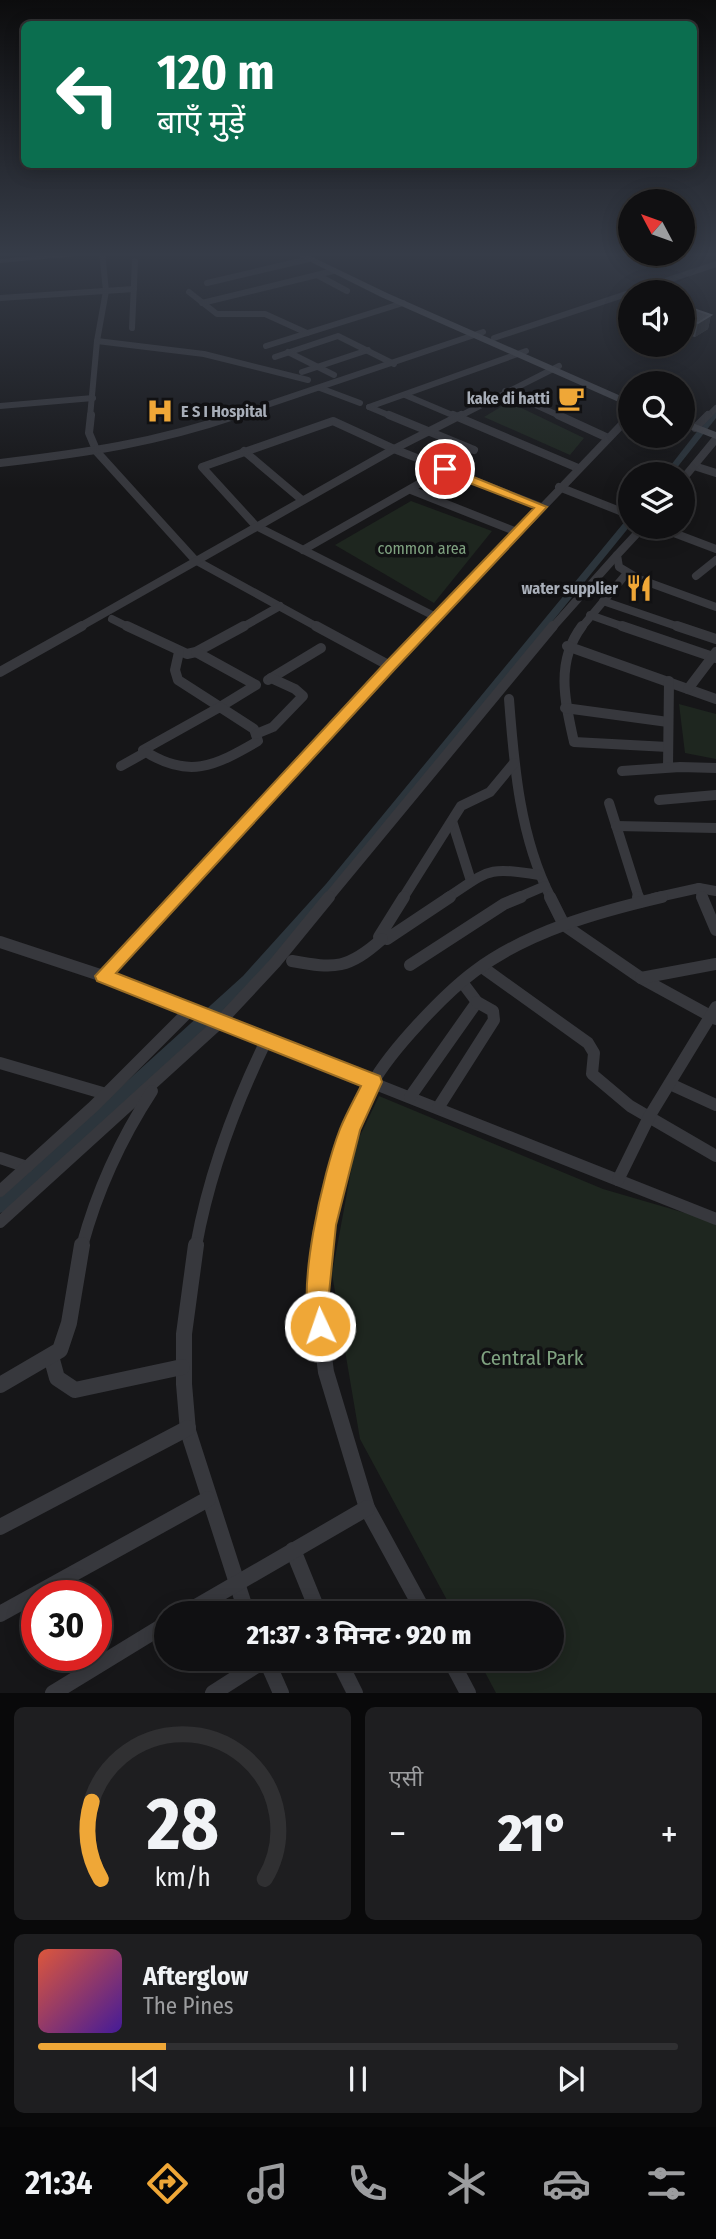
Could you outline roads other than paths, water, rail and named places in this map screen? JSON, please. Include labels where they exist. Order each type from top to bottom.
[{"type":"main road","points":[[474,331],[618,393]]},
{"type":"main road","points":[[479,333],[522,352]]},
{"type":"main road","points":[[556,367],[618,398]]},
{"type":"street","points":[[99,331],[89,433],[97,452],[195,560],[390,666]]},
{"type":"street","points":[[303,331],[307,333]]},
{"type":"street","points":[[266,346],[313,331]]},
{"type":"street","points":[[494,338],[515,331]]},
{"type":"street","points":[[0,463],[97,452],[181,434],[479,333]]},
{"type":"street","points":[[275,357],[338,336],[394,364]]},
{"type":"street","points":[[97,341],[221,355],[308,380]]},
{"type":"street","points":[[302,372],[368,350]]},
{"type":"street","points":[[288,352],[334,376]]},
{"type":"street","points":[[474,450],[369,407],[522,352]]},
{"type":"street","points":[[0,672],[394,449],[556,367]]},
{"type":"street","points":[[320,388],[360,403]]},
{"type":"street","points":[[505,391],[608,438]]},
{"type":"street","points":[[405,395],[578,468]]},
{"type":"street","points":[[0,406],[93,398]]},
{"type":"street","points":[[695,463],[716,408]]},
{"type":"street","points":[[436,617],[256,526],[202,467],[333,421],[394,449],[541,507]]},
{"type":"street","points":[[103,976],[436,617],[618,428]]},
{"type":"street","points":[[244,451],[302,500]]},
{"type":"street","points":[[695,466],[716,473]]},
{"type":"street","points":[[303,550],[445,469]]},
{"type":"street","points":[[559,487],[618,511]]},
{"type":"street","points":[[411,490],[517,532]]},
{"type":"street","points":[[0,1222],[90,1138],[163,1075],[275,963],[509,678],[632,539]]},
{"type":"street","points":[[690,539],[716,549]]},
{"type":"street","points":[[617,555],[617,562],[627,573],[712,605],[716,596]]},
{"type":"street","points":[[696,576],[716,560]]},
{"type":"street","points":[[627,573],[567,646],[562,691],[565,708],[574,742],[668,747]]},
{"type":"street","points":[[603,601],[716,639]]},
{"type":"street","points":[[196,652],[280,606]]},
{"type":"street","points":[[590,615],[715,655],[688,689]]},
{"type":"street","points":[[112,619],[179,652],[196,652],[255,683],[271,678],[321,648]]},
{"type":"street","points":[[567,646],[716,699]]},
{"type":"street","points":[[146,752],[153,758],[192,770],[219,765],[258,740],[254,729],[178,680],[175,670],[179,652]]},
{"type":"street","points":[[256,734],[273,727],[303,696],[295,688],[271,678]]},
{"type":"street","points":[[668,767],[669,681]]},
{"type":"street","points":[[121,766],[146,752],[144,750],[253,690],[255,683]]},
{"type":"street","points":[[509,699],[514,763],[542,881],[564,925],[641,978],[714,1014],[649,1117],[618,1180]]},
{"type":"street","points":[[565,708],[668,722]]},
{"type":"street","points":[[382,939],[379,934],[464,802],[490,792],[514,763]]},
{"type":"street","points":[[622,771],[668,767],[716,768]]},
{"type":"street","points":[[659,800],[716,795]]},
{"type":"street","points":[[609,803],[640,902]]},
{"type":"street","points":[[452,821],[471,881]]},
{"type":"street","points":[[616,826],[716,828]]},
{"type":"street","points":[[292,961],[326,967],[348,966],[382,939],[387,939],[471,881],[498,869],[542,881]]},
{"type":"street","points":[[410,965],[542,881]]},
{"type":"street","points":[[699,888],[716,930]]},
{"type":"street","points":[[418,1601],[367,1508],[326,1371],[317,1303],[325,1225],[350,1130],[373,1082],[426,1015],[482,967],[564,925],[596,912],[699,888],[716,891]]},
{"type":"street","points":[[1,944],[103,976],[716,1219]]},
{"type":"street","points":[[641,978],[716,964]]},
{"type":"street","points":[[482,967],[588,1043],[594,1053],[592,1069],[595,1079],[649,1117],[716,1156]]},
{"type":"street","points":[[438,1108],[494,1020],[493,1011],[477,1002],[462,982]]},
{"type":"street","points":[[410,1097],[477,1002]]},
{"type":"street","points":[[0,1191],[106,1094],[189,1011]]},
{"type":"street","points":[[242,1601],[208,1499],[188,1428],[182,1367],[188,1295],[208,1189],[228,1128],[266,1041]]},
{"type":"street","points":[[0,1063],[106,1094]]},
{"type":"street","points":[[0,1385],[60,1350],[64,1342],[75,1276],[90,1215],[105,1177],[145,1101],[163,1075]]},
{"type":"street","points":[[670,1084],[716,1105]]},
{"type":"street","points":[[0,1158],[27,1167]]},
{"type":"street","points":[[51,1356],[55,1378],[75,1390],[182,1367]]},
{"type":"street","points":[[0,1527],[188,1428]]},
{"type":"street","points":[[0,1614],[208,1499]]},
{"type":"street","points":[[206,1601],[367,1508]]},
{"type":"street","points":[[293,1550],[314,1601]]},
{"type":"street","points":[[53,1693],[154,1632]]},
{"type":"street","points":[[213,1693],[247,1671]]},
{"type":"street","points":[[271,1671],[281,1693]]},
{"type":"street","points":[[344,1671],[355,1693]]},
{"type":"street","points":[[456,1671],[468,1693]]},
{"type":"waterway","points":[[677,462],[716,413]]},
{"type":"waterway","points":[[0,1206],[248,980],[330,887],[618,535]]},
{"type":"place","name":"kake di hatti","points":[[571,398]]},
{"type":"place","name":"E S I Hospital","points":[[160,411]]},
{"type":"place","name":"water supplier","points":[[639,588]]},
{"type":"park label","name":"common area","points":[[422,548]]},
{"type":"park label","name":"Central Park","points":[[532,1358]]}]
